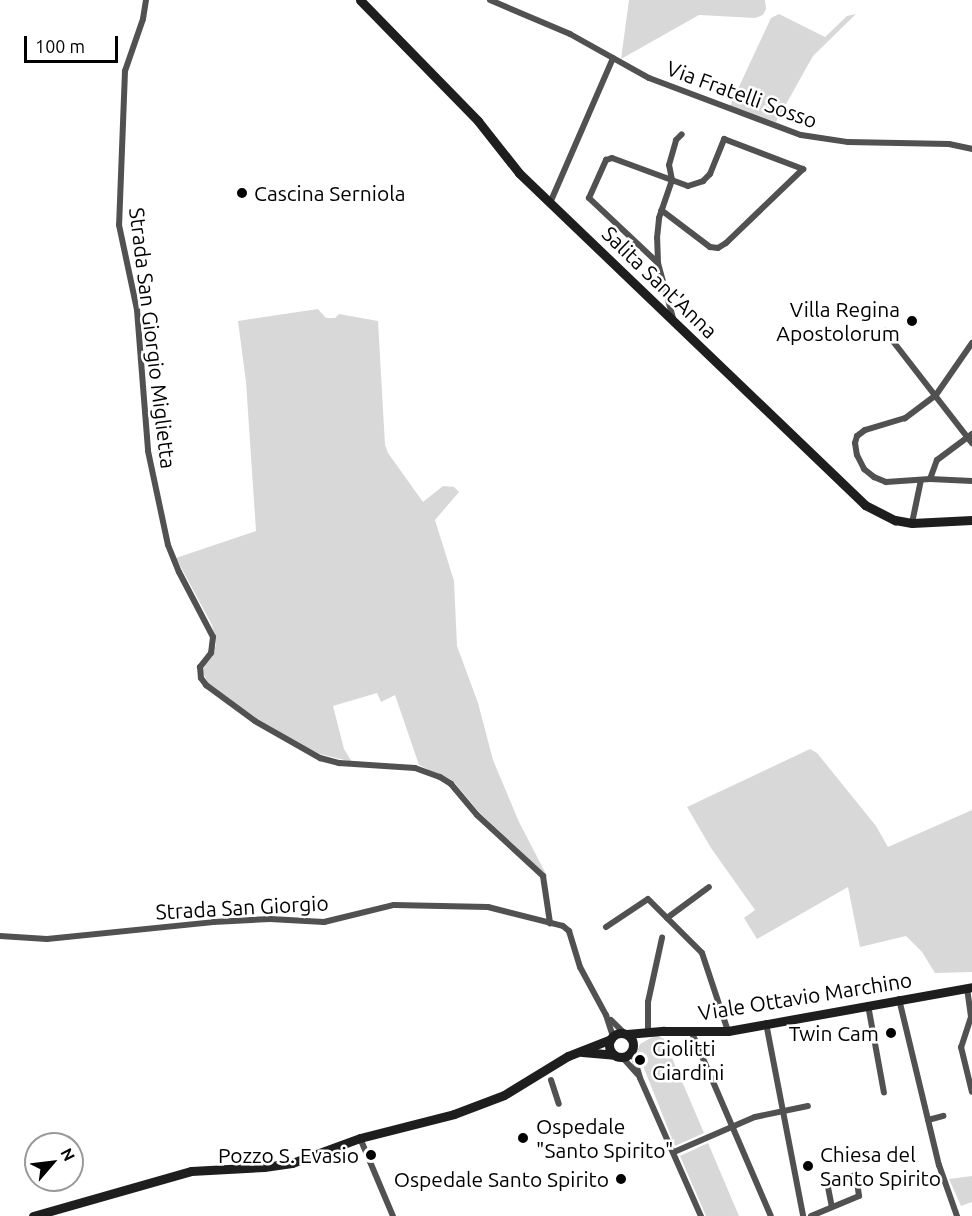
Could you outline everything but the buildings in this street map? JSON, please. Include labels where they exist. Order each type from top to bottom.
[{"type":"street","name":"Strada San Giorgio Miglietta","points":[[146,0],[143,19],[125,70],[119,225],[138,310],[148,451],[168,545],[179,572],[213,637],[211,652],[200,667],[201,678],[206,685],[255,721],[320,758],[339,763],[415,768],[440,777],[451,784],[477,815],[543,876],[550,923]]},
{"type":"street","name":"Salita Sant'Anna","points":[[360,0],[473,115],[508,161],[865,505],[895,520],[912,523],[972,520]]},
{"type":"street","name":"Via Fratelli Sosso","points":[[490,0],[570,34],[649,78],[801,135],[848,142],[949,144],[972,149]]},
{"type":"street","points":[[550,203],[613,58]]},
{"type":"street","points":[[673,319],[658,263],[661,210],[672,180],[669,165],[676,140],[682,134]]},
{"type":"street","points":[[658,263],[589,198],[606,160],[612,158],[688,186],[703,181],[710,174],[724,139],[803,169],[718,248],[710,247],[661,210]]},
{"type":"street","points":[[885,331],[971,438],[937,460],[930,479]]},
{"type":"street","points":[[972,344],[936,395],[905,418],[865,430],[857,436],[855,443],[864,469],[874,477],[886,482],[930,479],[972,482]]},
{"type":"street","points":[[912,523],[916,516],[921,480]]},
{"type":"street","points":[[667,918],[709,887]]},
{"type":"street","points":[[606,927],[648,898],[702,953],[728,1031]]},
{"type":"street","name":"Strada San Giorgio","points":[[0,936],[47,939],[213,922],[270,919],[324,922],[394,905],[479,906],[563,926],[572,936],[580,967],[606,1015],[612,1038]]},
{"type":"street","points":[[576,1052],[618,1056],[633,1048],[648,1032],[648,1002],[662,938]]},
{"type":"street","name":"Viale Ottavio Marchino","points":[[33,1216],[191,1171],[292,1163],[360,1138],[479,1106],[522,1085],[576,1052],[626,1034],[728,1031],[970,988],[971,1017],[961,1047],[972,1092]]},
{"type":"street","points":[[899,999],[939,1165],[957,1216]]},
{"type":"street","points":[[868,1005],[884,1094]]},
{"type":"street","name":"Strada San Giorgio","points":[[606,1015],[626,1034]]},
{"type":"street","points":[[766,1023],[803,1216]]},
{"type":"street","points":[[692,1033],[771,1216]]},
{"type":"street","points":[[626,1034],[633,1048],[640,1078],[701,1216]]},
{"type":"street","points":[[612,1038],[609,1046],[640,1078]]},
{"type":"street","points":[[551,1080],[559,1104]]},
{"type":"street","points":[[674,1152],[755,1117],[808,1106]]},
{"type":"street","points":[[928,1120],[943,1116]]},
{"type":"street","points":[[360,1138],[393,1216]]},
{"type":"street","points":[[811,1216],[859,1196],[856,1175],[827,1182],[832,1207]]},
{"type":"shaded area","points":[[629,0],[765,0],[766,9],[763,15],[755,18],[699,15],[621,59]]},
{"type":"shaded area","points":[[779,14],[825,37],[847,16],[856,14],[813,56],[776,122],[730,106],[771,18]]},
{"type":"shaded area","points":[[318,309],[326,318],[335,318],[339,314],[378,321],[385,445],[388,453],[423,502],[443,486],[454,487],[459,492],[435,520],[454,581],[457,646],[478,703],[493,760],[519,822],[547,876],[479,812],[454,782],[419,765],[395,695],[381,702],[377,693],[333,706],[344,749],[352,762],[320,754],[256,718],[208,683],[202,671],[216,645],[212,625],[176,558],[256,531],[246,382],[238,321]]},
{"type":"shaded area","points":[[810,749],[817,753],[876,826],[888,847],[972,810],[972,972],[935,973],[922,952],[906,936],[860,947],[848,887],[757,939],[744,918],[755,910],[711,848],[687,807]]},
{"type":"shaded area","points":[[656,1035],[664,1039],[704,1133],[675,1146],[637,1051],[640,1044]]},
{"type":"shaded area","points":[[708,1143],[739,1216],[706,1216],[680,1156]]},
{"type":"shaded area","points":[[972,1176],[972,1202],[961,1206],[949,1179]]},
{"type":"place","name":"Cascina Serniola","points":[[242,193]]},
{"type":"place","name":"Villa Regina Apostolorum","points":[[912,321]]},
{"type":"place","name":"Twin Cam","points":[[891,1033]]},
{"type":"place","name":"Giolitti Giardini","points":[[640,1060]]},
{"type":"place","name":"Ospedale \"Santo Spirito\"","points":[[523,1138]]},
{"type":"place","name":"Pozzo S. Evasio","points":[[371,1155]]},
{"type":"place","name":"Chiesa del Santo Spirito","points":[[808,1166]]},
{"type":"place","name":"Ospedale Santo Spirito","points":[[621,1179]]}]
